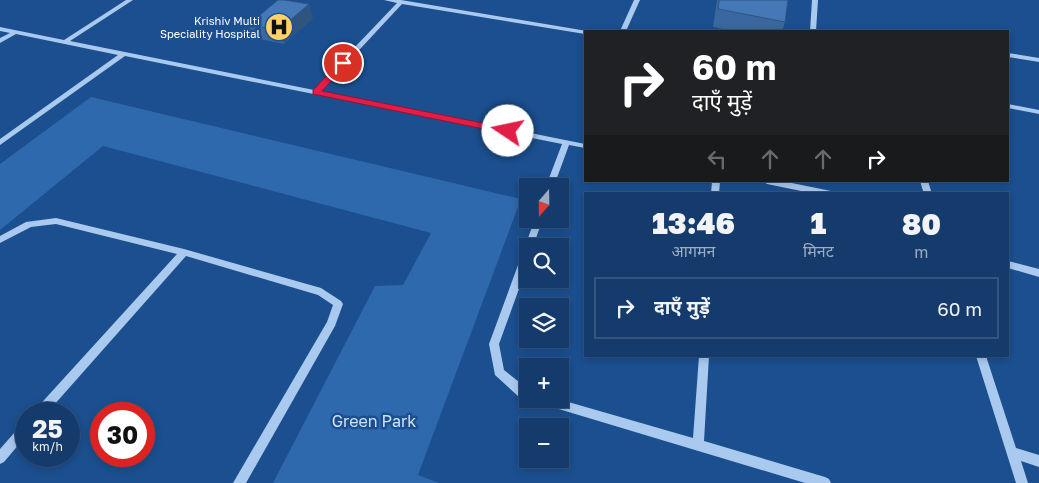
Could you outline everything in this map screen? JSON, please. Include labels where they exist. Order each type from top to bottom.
[{"type":"street","points":[[65,42],[130,0]]},
{"type":"street","points":[[387,0],[584,32]]},
{"type":"street","points":[[623,30],[637,0]]},
{"type":"street","points":[[813,30],[815,0]]},
{"type":"street","points":[[316,92],[401,2]]},
{"type":"street","points":[[0,29],[584,146]]},
{"type":"street","points":[[0,41],[15,32]]},
{"type":"street","points":[[0,143],[122,54]]},
{"type":"street","points":[[1009,55],[1039,60]]},
{"type":"street","points":[[1009,106],[1039,112]]},
{"type":"street","points":[[553,178],[566,142]]},
{"type":"street","points":[[772,182],[821,192]]},
{"type":"street","points":[[0,240],[29,224],[56,221],[184,252],[321,292],[338,304],[332,323],[239,483]]},
{"type":"street","points":[[50,402],[184,252]]},
{"type":"street","points":[[1009,265],[1039,273]]},
{"type":"street","points":[[519,273],[494,344],[499,372],[519,390]]},
{"type":"street","points":[[698,446],[704,357]]},
{"type":"street","points":[[981,357],[1022,483]]},
{"type":"street","points":[[569,407],[825,483]]},
{"type":"street","points":[[0,458],[15,441]]},
{"type":"street","points":[[1012,452],[1039,461]]},
{"type":"green space","name":"Green Park","points":[[91,97],[519,199],[519,204],[418,475],[439,483],[273,483],[375,286],[403,285],[431,233],[103,146],[0,230],[0,164]]},
{"type":"building","points":[[278,0],[309,4],[279,30],[248,25]]},
{"type":"building","points":[[719,0],[788,0],[785,22],[718,9]]},
{"type":"place","name":"Krishiv Multi Speciality Hospital","points":[[279,27]]},
{"type":"route","points":[[343,63],[316,92],[508,131]]}]
